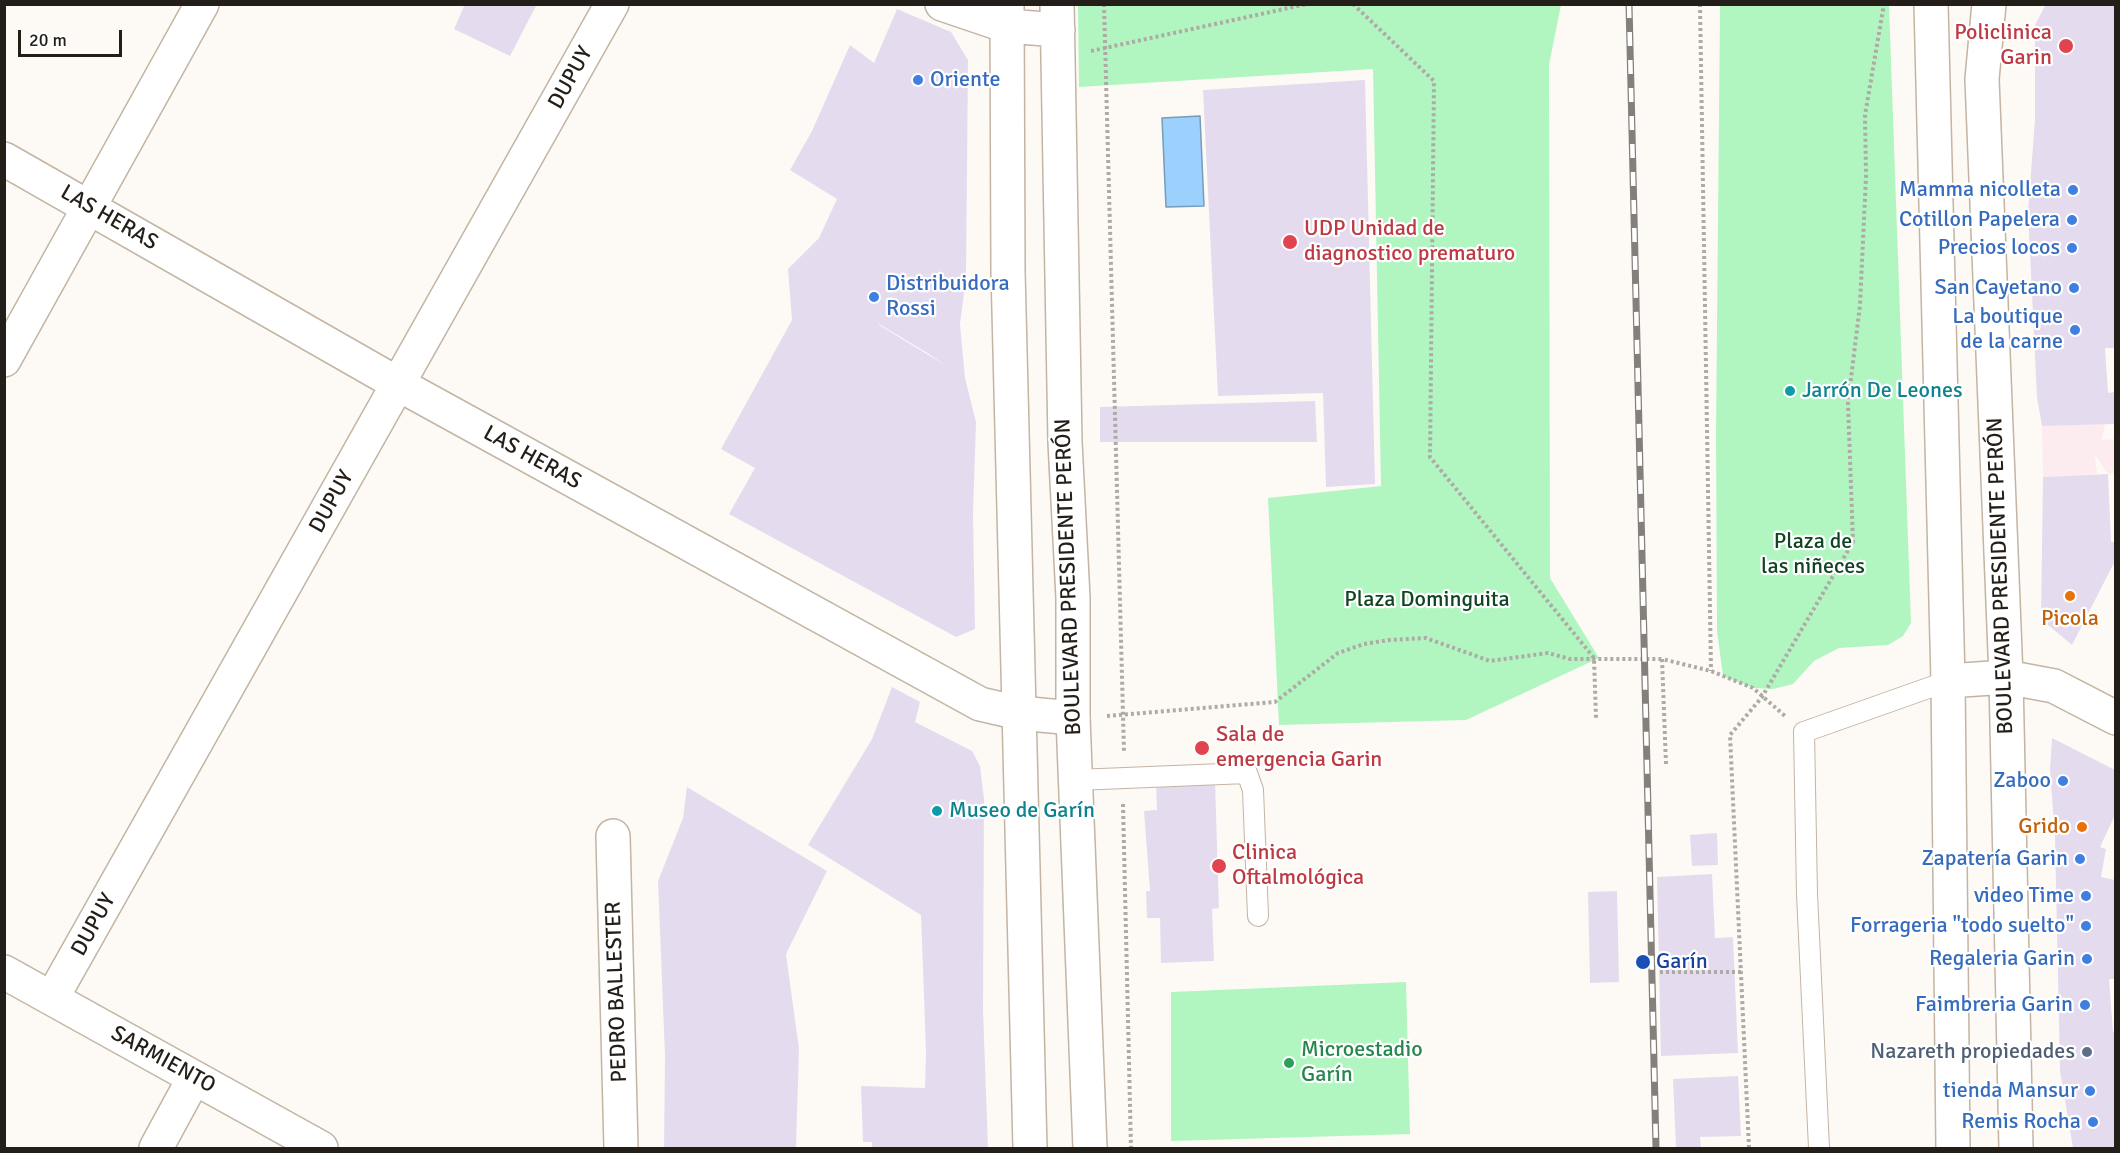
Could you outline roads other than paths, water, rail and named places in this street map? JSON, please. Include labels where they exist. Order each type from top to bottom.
[{"type":"street","points":[[4,360],[202,4]]},
{"type":"street","name":"DUPUY","points":[[52,998],[612,4]]},
{"type":"street","points":[[942,4],[1007,15],[1057,29]]},
{"type":"street","points":[[1931,4],[1948,681],[1953,1149]]},
{"type":"street","name":"BOULEVARD PRESIDENTE PERÓN","points":[[1989,4],[1982,79],[2006,677],[2016,1149]]},
{"type":"street","points":[[1007,15],[1008,271],[1030,1149]]},
{"type":"street","name":"BOULEVARD PRESIDENTE PERÓN","points":[[1057,29],[1065,442],[1073,598],[1073,718],[1090,1149]]},
{"type":"street","name":"LAS HERAS","points":[[4,159],[90,206],[398,384],[980,704],[1019,713],[1073,718]]},
{"type":"street","points":[[1948,681],[2006,677],[2054,686],[2115,718]]},
{"type":"street","name":"PEDRO BALLESTER","points":[[613,836],[621,1149]]},
{"type":"street","name":"SARMIENTO","points":[[4,972],[321,1149]]},
{"type":"street","points":[[156,1149],[194,1078]]},
{"type":"lane","points":[[1819,1149],[1807,894],[1804,732],[1948,681]]},
{"type":"lane","points":[[1076,780],[1247,773],[1253,790],[1258,916]]},
{"type":"water","points":[[1200,116],[1204,206],[1166,207],[1162,118]]},
{"type":"railway","points":[[1629,4],[1656,1148]]},
{"type":"place","name":"Policlinica Garin","points":[[2066,46]]},
{"type":"place","name":"Oriente","points":[[918,80]]},
{"type":"place","name":"Mamma nicolleta","points":[[2073,190]]},
{"type":"place","name":"Cotillon Papelera","points":[[2072,220]]},
{"type":"place","name":"UDP Unidad de diagnostico prematuro","points":[[1290,242]]},
{"type":"place","name":"Precios locos","points":[[2072,248]]},
{"type":"place","name":"San Cayetano","points":[[2074,288]]},
{"type":"place","name":"Distribuidora Rossi","points":[[874,297]]},
{"type":"place","name":"La boutique de la carne","points":[[2075,330]]},
{"type":"place","name":"Jarrón De Leones","points":[[1790,391]]},
{"type":"place","name":"Picola","points":[[2070,596]]},
{"type":"place","name":"Sala de emergencia Garin","points":[[1202,748]]},
{"type":"place","name":"Zaboo","points":[[2063,781]]},
{"type":"place","name":"Museo de Garín","points":[[937,811]]},
{"type":"place","name":"Grido","points":[[2082,827]]},
{"type":"place","name":"Zapatería Garin","points":[[2080,859]]},
{"type":"place","name":"Clinica Oftalmológica","points":[[1219,866]]},
{"type":"place","name":"video Time","points":[[2086,896]]},
{"type":"place","name":"Forrageria \"todo suelto\"","points":[[2086,926]]},
{"type":"place","name":"Regaleria Garin","points":[[2087,959]]},
{"type":"place","name":"Garín","points":[[1643,962]]},
{"type":"place","name":"Faimbreria Garin","points":[[2085,1005]]},
{"type":"place","name":"Nazareth propiedades","points":[[2087,1052]]},
{"type":"place","name":"Microestadio Garín","points":[[1289,1063]]},
{"type":"place","name":"tienda Mansur","points":[[2090,1091]]},
{"type":"place","name":"Remis Rocha","points":[[2093,1122]]},
{"type":"park label","name":"Plaza de las niñeces","points":[[1813,554]]},
{"type":"park label","name":"Plaza Dominguita","points":[[1427,600]]}]
